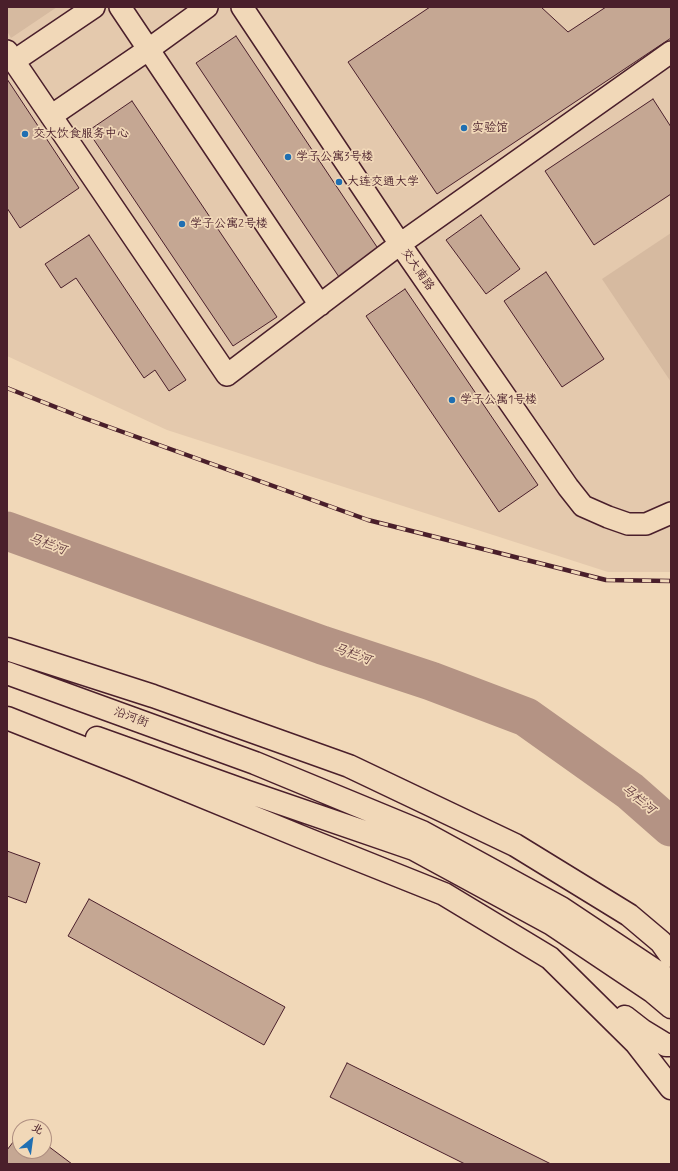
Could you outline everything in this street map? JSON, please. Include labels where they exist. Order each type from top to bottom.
[{"type":"highway","points":[[7,649],[153,696],[349,766],[515,845],[629,915],[661,942],[671,956]]},
{"type":"highway","name":"沿河街","points":[[7,673],[255,763],[422,832],[561,908],[663,976],[671,983]]},
{"type":"highway","points":[[7,705],[245,791],[414,849],[552,924],[652,991],[671,1007]]},
{"type":"highway","points":[[7,718],[444,894],[550,958],[642,1031],[666,1045],[671,1045]]},
{"type":"highway","points":[[550,958],[636,1044],[671,1088]]},
{"type":"street","points":[[94,7],[10,56],[228,375],[400,244],[671,52]]},
{"type":"street","points":[[120,7],[320,305]]},
{"type":"street","points":[[51,116],[149,49],[207,7]]},
{"type":"street","name":"交大南路","points":[[242,7],[400,244],[568,487],[583,506],[628,524],[646,524],[671,513]]},
{"type":"shaded area","name":"大连交通大学","points":[[7,7],[671,7],[671,572],[608,572],[167,430],[7,356]]},
{"type":"shaded area","points":[[7,7],[57,7],[11,38],[7,31]]},
{"type":"shaded area","points":[[671,233],[671,382],[602,279]]},
{"type":"building","name":"实验馆","points":[[430,7],[541,7],[568,32],[606,7],[671,7],[671,38],[437,194],[348,62]]},
{"type":"building","name":"学子公寓3号楼","points":[[236,36],[379,250],[339,277],[196,63]]},
{"type":"building","name":"交大饮食服务中心","points":[[7,79],[79,188],[20,228],[7,208]]},
{"type":"building","points":[[653,99],[671,127],[671,194],[594,245],[545,171]]},
{"type":"building","name":"学子公寓2号楼","points":[[132,101],[277,317],[233,346],[88,131]]},
{"type":"building","points":[[481,215],[520,269],[486,294],[446,240]]},
{"type":"building","points":[[89,235],[186,380],[169,391],[155,370],[144,378],[76,278],[61,288],[45,264]]},
{"type":"building","points":[[546,272],[604,359],[562,387],[504,301]]},
{"type":"building","name":"学子公寓1号楼","points":[[405,289],[538,485],[499,512],[366,316]]},
{"type":"building","points":[[7,851],[40,863],[26,903],[7,896]]},
{"type":"building","points":[[89,899],[285,1007],[264,1045],[68,936]]},
{"type":"building","points":[[347,1063],[551,1164],[465,1164],[330,1097]]},
{"type":"building","points":[[12,1143],[12,1159],[52,1159],[52,1149],[72,1164],[7,1164],[7,1150]]},
{"type":"waterway","name":"马栏河","points":[[7,531],[322,645],[431,681],[526,717],[630,791],[671,827]]},
{"type":"railway","points":[[7,388],[81,417],[368,520],[606,580],[671,581]]},
{"type":"place","name":"实验馆","points":[[464,128]]},
{"type":"place","name":"交大饮食服务中心","points":[[25,134]]},
{"type":"place","name":"学子公寓3号楼","points":[[288,157]]},
{"type":"place","name":"大连交通大学","points":[[339,182]]},
{"type":"place","name":"学子公寓2号楼","points":[[182,224]]},
{"type":"place","name":"学子公寓1号楼","points":[[452,400]]}]
